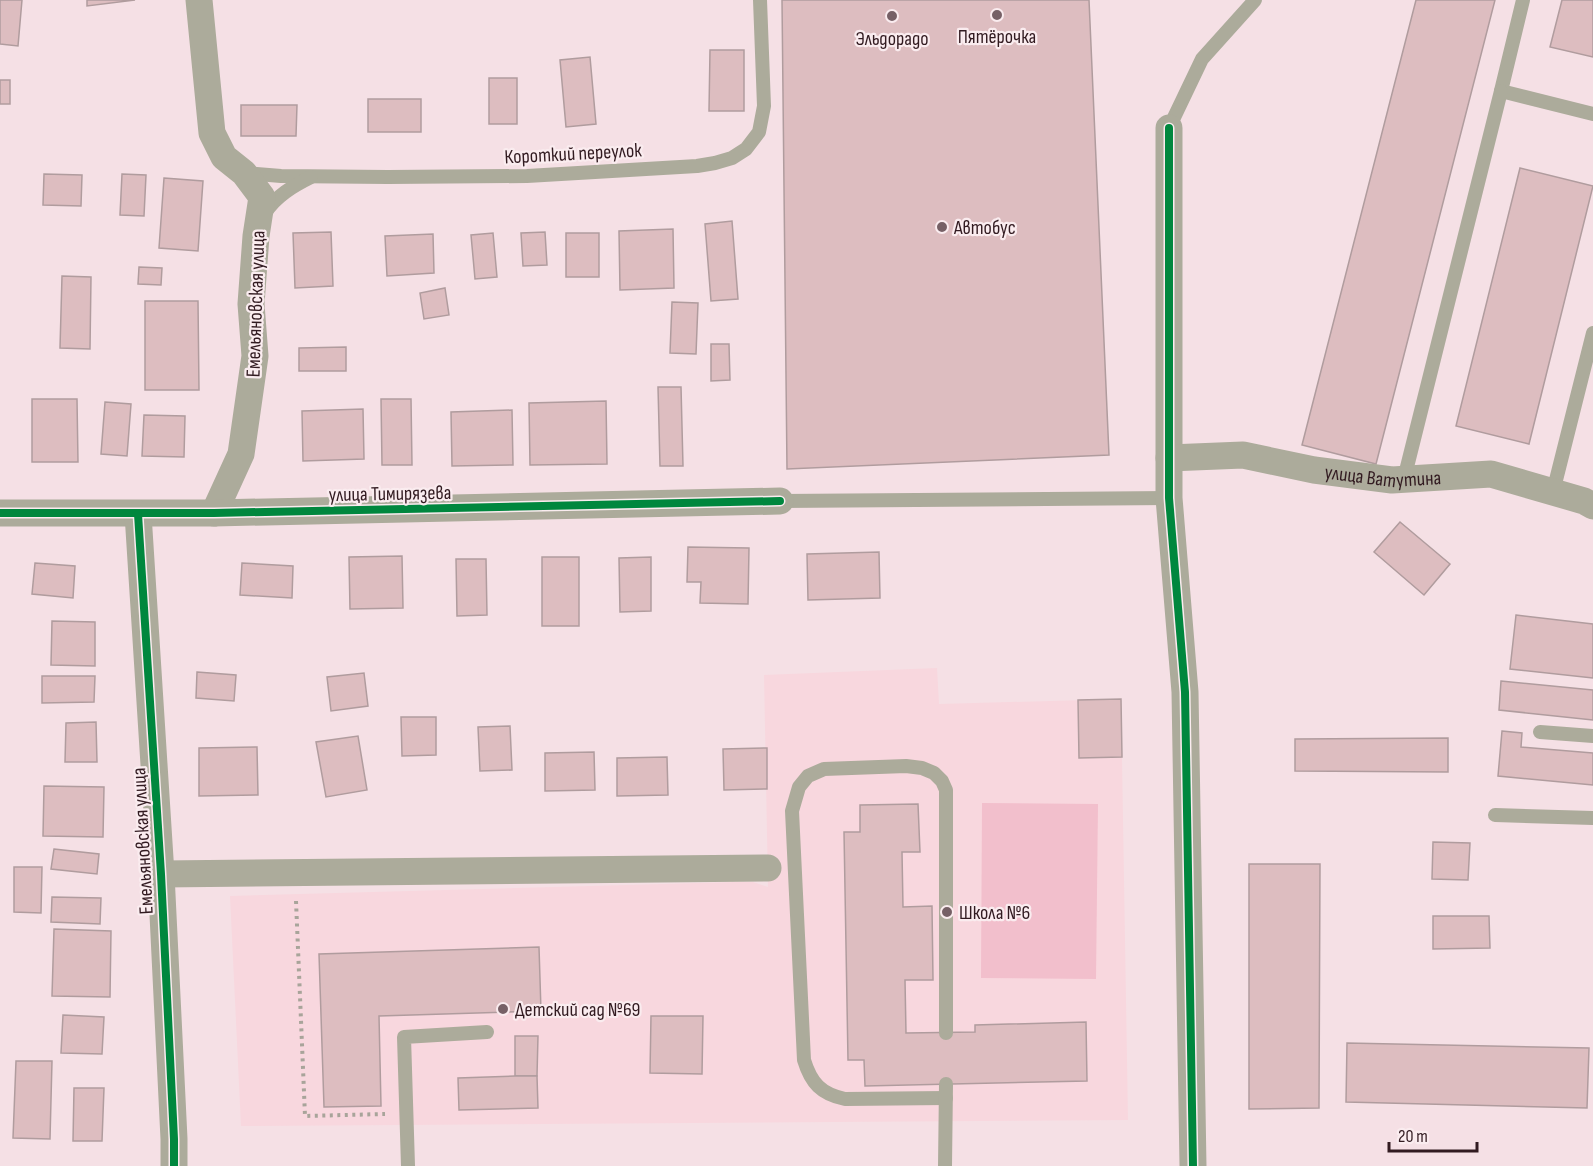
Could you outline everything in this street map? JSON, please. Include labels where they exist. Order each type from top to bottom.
[{"type":"street","name":"Емельяновская улица","points":[[199,0],[212,133],[224,157],[244,173],[262,197],[251,304],[255,356],[241,454],[214,513]]},
{"type":"street","points":[[1169,128],[1169,498],[1185,692],[1193,1166]]},
{"type":"street","name":"улица Ватутина","points":[[1169,458],[1243,455],[1314,470],[1392,480],[1491,474],[1584,501],[1593,506]]},
{"type":"street","name":"улица Тимирязева","points":[[0,513],[214,513],[780,501]]},
{"type":"street","name":"Емельяновская улица","points":[[138,514],[161,874],[174,1166]]},
{"type":"street","points":[[161,874],[768,868]]},
{"type":"lane","name":"Короткий переулок","points":[[244,173],[388,177],[527,176],[697,166],[732,158],[746,149],[759,132],[764,106],[760,0]]},
{"type":"lane","points":[[1169,128],[1202,59],[1256,0]]},
{"type":"lane","points":[[1404,479],[1523,0]]},
{"type":"lane","points":[[1501,91],[1593,114]]},
{"type":"lane","points":[[258,224],[278,197],[313,176]]},
{"type":"lane","points":[[1553,492],[1593,333]]},
{"type":"lane","points":[[780,501],[1169,498]]},
{"type":"lane","points":[[1540,732],[1593,736]]},
{"type":"lane","points":[[945,1166],[946,1091],[845,1099],[833,1096],[814,1083],[808,1072],[804,1060],[792,811],[799,786],[808,776],[824,769],[906,766],[922,768],[934,773],[942,781],[946,790],[946,1033]]},
{"type":"lane","points":[[1495,815],[1593,818]]},
{"type":"lane","points":[[768,868],[795,867]]},
{"type":"lane","points":[[408,1166],[404,1037],[487,1032]]},
{"type":"path","points":[[296,873],[305,1116],[408,1114]]},
{"type":"shaded area","points":[[937,668],[939,704],[1121,699],[1128,1120],[241,1126],[230,896],[736,882],[753,882],[768,887],[764,675]]},
{"type":"shaded area","points":[[982,803],[1098,804],[1096,979],[981,978]]},
{"type":"building","points":[[0,0],[22,0],[18,46],[0,44]]},
{"type":"building","points":[[87,0],[135,0],[87,6]]},
{"type":"building","name":"Автобус","points":[[782,0],[1089,0],[1109,455],[787,469]]},
{"type":"building","points":[[1416,0],[1495,0],[1376,464],[1302,445]]},
{"type":"building","points":[[1562,0],[1593,0],[1593,57],[1550,47]]},
{"type":"building","points":[[710,50],[744,50],[744,111],[709,111]]},
{"type":"building","points":[[590,57],[596,124],[566,127],[560,60]]},
{"type":"building","points":[[489,78],[517,78],[517,124],[489,124]]},
{"type":"building","points":[[0,80],[10,80],[10,104],[0,104]]},
{"type":"building","points":[[368,99],[421,99],[421,132],[368,132]]},
{"type":"building","points":[[241,105],[297,105],[296,136],[241,136]]},
{"type":"building","points":[[1520,168],[1593,186],[1529,444],[1456,426]]},
{"type":"building","points":[[44,174],[82,175],[81,206],[43,205]]},
{"type":"building","points":[[122,174],[146,175],[144,216],[120,215]]},
{"type":"building","points":[[164,178],[203,181],[198,251],[159,248]]},
{"type":"building","points":[[732,221],[738,299],[711,301],[705,224]]},
{"type":"building","points":[[673,229],[674,288],[620,290],[619,231]]},
{"type":"building","points":[[331,232],[333,286],[295,288],[293,233]]},
{"type":"building","points":[[545,232],[547,265],[523,266],[521,233]]},
{"type":"building","points":[[493,233],[497,277],[475,279],[471,235]]},
{"type":"building","points":[[566,233],[599,233],[599,277],[566,277]]},
{"type":"building","points":[[433,234],[434,273],[387,276],[385,236]]},
{"type":"building","points":[[139,267],[162,268],[161,285],[138,284]]},
{"type":"building","points":[[62,276],[91,277],[90,349],[60,348]]},
{"type":"building","points":[[445,288],[449,315],[424,319],[420,293]]},
{"type":"building","points":[[145,301],[198,301],[199,390],[145,390]]},
{"type":"building","points":[[672,302],[698,303],[696,354],[670,353]]},
{"type":"building","points":[[711,344],[729,344],[730,380],[711,381]]},
{"type":"building","points":[[346,347],[346,371],[299,371],[299,348]]},
{"type":"building","points":[[658,387],[681,387],[683,466],[660,466]]},
{"type":"building","points":[[32,399],[77,399],[78,462],[32,462]]},
{"type":"building","points":[[381,399],[411,399],[412,465],[382,465]]},
{"type":"building","points":[[606,401],[607,464],[530,465],[529,403]]},
{"type":"building","points":[[105,402],[131,404],[127,456],[101,454]]},
{"type":"building","points":[[363,409],[364,459],[303,461],[302,411]]},
{"type":"building","points":[[512,410],[513,465],[452,466],[451,412]]},
{"type":"building","points":[[144,415],[185,416],[184,457],[142,456]]},
{"type":"building","points":[[1400,522],[1450,564],[1424,595],[1374,552]]},
{"type":"building","points":[[688,547],[749,548],[748,604],[700,603],[701,582],[687,582]]},
{"type":"building","points":[[879,552],[880,598],[808,600],[807,554]]},
{"type":"building","points":[[402,556],[403,608],[350,609],[349,557]]},
{"type":"building","points":[[542,557],[579,557],[579,626],[542,626]]},
{"type":"building","points":[[651,557],[651,611],[620,612],[619,558]]},
{"type":"building","points":[[456,559],[486,559],[487,615],[457,616]]},
{"type":"building","points":[[35,563],[75,566],[73,598],[32,594]]},
{"type":"building","points":[[242,563],[293,566],[292,598],[240,595]]},
{"type":"building","points":[[1516,615],[1593,624],[1593,678],[1510,669]]},
{"type":"building","points":[[52,621],[95,622],[95,666],[51,665]]},
{"type":"building","points":[[197,672],[236,675],[234,701],[196,698]]},
{"type":"building","points":[[364,673],[368,706],[331,711],[327,677]]},
{"type":"building","points":[[42,676],[95,676],[94,702],[42,703]]},
{"type":"building","points":[[1501,681],[1593,690],[1593,720],[1499,710]]},
{"type":"building","points":[[1121,699],[1122,757],[1079,758],[1078,700]]},
{"type":"building","points":[[401,717],[436,717],[436,755],[402,756]]},
{"type":"building","points":[[96,722],[97,762],[65,762],[66,723]]},
{"type":"building","points":[[510,726],[512,770],[480,771],[478,727]]},
{"type":"building","points":[[1502,731],[1522,733],[1521,747],[1593,753],[1593,785],[1498,776]]},
{"type":"building","points":[[358,736],[367,790],[326,797],[316,742]]},
{"type":"building","points":[[1448,738],[1448,772],[1295,771],[1295,739]]},
{"type":"building","points":[[257,747],[258,795],[199,796],[199,748]]},
{"type":"building","points":[[767,748],[767,789],[724,790],[723,749]]},
{"type":"building","points":[[594,752],[595,790],[545,791],[545,753]]},
{"type":"building","points":[[667,757],[668,795],[617,796],[617,758]]},
{"type":"building","points":[[44,786],[104,787],[103,837],[43,836]]},
{"type":"building","points":[[918,804],[920,852],[902,852],[903,907],[932,906],[933,980],[905,980],[906,1033],[975,1032],[975,1025],[1086,1022],[1087,1081],[865,1086],[864,1060],[848,1060],[844,832],[860,832],[860,805]]},
{"type":"building","points":[[1433,842],[1470,843],[1468,880],[1432,879]]},
{"type":"building","points":[[54,849],[99,854],[97,874],[51,869]]},
{"type":"building","points":[[1249,864],[1320,864],[1319,1108],[1249,1109]]},
{"type":"building","points":[[14,867],[42,867],[41,913],[14,912]]},
{"type":"building","points":[[52,897],[101,898],[100,924],[51,922]]},
{"type":"building","points":[[1433,916],[1489,916],[1490,948],[1433,949]]},
{"type":"building","points":[[54,929],[111,931],[110,997],[52,996]]},
{"type":"building","points":[[539,947],[541,1011],[379,1016],[381,1106],[324,1107],[319,954]]},
{"type":"building","points":[[63,1015],[104,1017],[102,1054],[61,1053]]},
{"type":"building","points":[[651,1016],[703,1016],[702,1074],[650,1073]]},
{"type":"building","points":[[515,1036],[538,1036],[537,1076],[515,1076]]},
{"type":"building","points":[[1347,1043],[1589,1048],[1587,1108],[1346,1102]]},
{"type":"building","points":[[16,1061],[52,1061],[50,1139],[13,1138]]},
{"type":"building","points":[[537,1076],[538,1108],[459,1110],[458,1078]]},
{"type":"building","points":[[74,1088],[104,1088],[102,1141],[73,1141]]},
{"type":"cycle path","points":[[1169,128],[1169,498],[1185,692],[1193,1166]]},
{"type":"cycle path","points":[[0,513],[214,513],[780,501]]},
{"type":"cycle path","points":[[138,514],[161,874],[174,1166]]},
{"type":"place","name":"Пятёрочка","points":[[997,15]]},
{"type":"place","name":"Эльдорадо","points":[[892,16]]},
{"type":"place","name":"Автобус","points":[[942,227]]},
{"type":"place","name":"Школа №6","points":[[947,912]]},
{"type":"place","name":"Детский сад №69","points":[[503,1009]]}]
